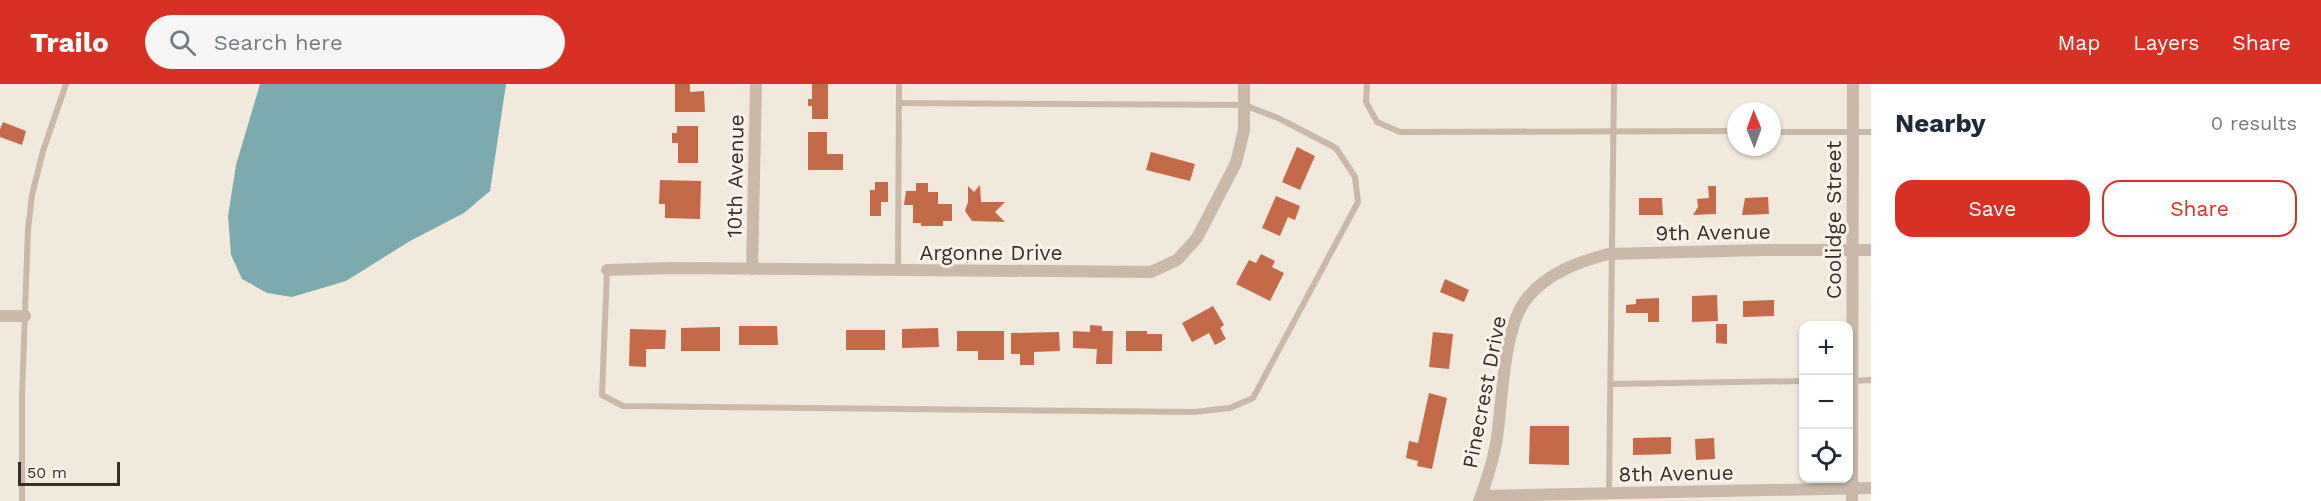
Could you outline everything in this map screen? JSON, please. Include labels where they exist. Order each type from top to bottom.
[{"type":"street","name":"10th Avenue","points":[[752,269],[756,84]]},
{"type":"street","name":"Argonne Drive","points":[[607,270],[672,267],[1151,272],[1162,269],[1177,261],[1197,238],[1236,163],[1244,130],[1244,84]]},
{"type":"street","name":"Coolidge Street","points":[[1850,375],[1853,84]]},
{"type":"street","name":"9th Avenue","points":[[1560,272],[1588,260],[1613,254],[1871,250]]},
{"type":"street","name":"Pinecrest Drive","points":[[1480,498],[1496,444],[1513,329],[1527,298],[1541,284],[1560,272]]},
{"type":"street","points":[[0,316],[25,316]]},
{"type":"street","name":"Coolidge Street","points":[[1851,429],[1852,495]]},
{"type":"street","name":"8th Avenue","points":[[1480,498],[1609,494],[1852,495],[1871,489]]},
{"type":"lane","points":[[22,501],[25,316],[31,206],[40,164],[66,84]]},
{"type":"lane","points":[[898,270],[899,84]]},
{"type":"lane","points":[[1367,84],[1366,102],[1377,122],[1400,132],[1727,131]]},
{"type":"lane","points":[[1609,494],[1614,84]]},
{"type":"lane","points":[[607,270],[602,395],[623,405],[1194,412],[1230,408],[1253,398],[1358,202],[1354,177],[1336,148],[1278,118],[1244,105],[899,103]]},
{"type":"lane","points":[[1781,132],[1871,132]]},
{"type":"lane","points":[[1853,381],[1871,380]]},
{"type":"lane","points":[[1611,384],[1799,381]]},
{"type":"water","points":[[260,84],[506,84],[490,191],[464,213],[410,241],[346,281],[292,297],[267,293],[242,279],[231,255],[228,216],[236,165]]},
{"type":"building","points":[[675,84],[690,84],[690,92],[704,91],[705,112],[675,112]]},
{"type":"building","points":[[812,84],[828,84],[828,119],[812,119],[812,106],[808,106],[808,99],[812,99]]},
{"type":"building","points":[[3,122],[26,131],[22,145],[0,137]]},
{"type":"building","points":[[677,126],[698,126],[698,163],[678,163],[678,143],[672,143],[672,133],[677,133]]},
{"type":"building","points":[[808,132],[827,132],[827,154],[843,154],[843,170],[808,170]]},
{"type":"building","points":[[1297,147],[1315,156],[1300,190],[1282,182]]},
{"type":"building","points":[[1151,152],[1195,164],[1190,181],[1146,170]]},
{"type":"building","points":[[660,180],[701,181],[700,219],[665,218],[665,204],[659,204]]},
{"type":"building","points":[[875,182],[888,182],[888,202],[881,202],[881,216],[870,216],[870,190],[875,190]]},
{"type":"building","points":[[916,183],[928,183],[928,192],[938,192],[938,204],[952,204],[952,221],[943,221],[943,226],[921,226],[921,223],[913,223],[913,205],[904,205],[906,191],[916,191]]},
{"type":"building","points":[[980,185],[981,202],[1005,202],[995,212],[1005,222],[972,221],[965,211],[968,202],[968,186],[974,192]]},
{"type":"building","points":[[1708,186],[1716,186],[1716,214],[1693,215],[1698,207],[1697,199],[1709,198]]},
{"type":"building","points":[[1276,196],[1300,206],[1295,220],[1288,217],[1280,236],[1262,228]]},
{"type":"building","points":[[1768,197],[1769,214],[1742,215],[1745,198]]},
{"type":"building","points":[[1639,198],[1662,198],[1663,215],[1639,215]]},
{"type":"building","points":[[1261,254],[1275,261],[1272,267],[1284,273],[1270,301],[1236,284],[1249,260],[1256,263]]},
{"type":"building","points":[[1445,279],[1469,290],[1464,302],[1440,292]]},
{"type":"building","points":[[1717,295],[1718,321],[1692,322],[1692,296]]},
{"type":"building","points":[[1659,298],[1659,322],[1648,322],[1648,313],[1626,313],[1626,305],[1636,304],[1636,299]]},
{"type":"building","points":[[1774,300],[1774,316],[1743,317],[1743,301]]},
{"type":"building","points":[[1213,306],[1224,325],[1220,328],[1226,339],[1215,345],[1209,333],[1192,342],[1182,323]]},
{"type":"building","points":[[1716,324],[1727,324],[1727,344],[1716,343]]},
{"type":"building","points":[[1090,325],[1102,326],[1102,331],[1113,331],[1112,364],[1096,364],[1097,349],[1073,348],[1073,331],[1090,332]]},
{"type":"building","points":[[739,326],[777,326],[778,345],[739,345]]},
{"type":"building","points":[[720,327],[720,351],[681,351],[681,328]]},
{"type":"building","points":[[938,328],[939,347],[902,348],[902,329]]},
{"type":"building","points":[[630,329],[666,330],[665,349],[646,349],[646,367],[629,366]]},
{"type":"building","points":[[846,330],[885,330],[885,350],[846,350]]},
{"type":"building","points":[[957,331],[1004,331],[1004,360],[978,360],[978,351],[957,351]]},
{"type":"building","points":[[1126,331],[1162,334],[1162,351],[1126,351]]},
{"type":"building","points":[[1059,332],[1060,351],[1034,352],[1034,365],[1020,365],[1020,354],[1011,354],[1011,333]]},
{"type":"building","points":[[1433,332],[1453,334],[1449,369],[1429,367]]},
{"type":"building","points":[[1429,393],[1447,398],[1432,469],[1417,466],[1418,461],[1406,458],[1409,441],[1418,443]]},
{"type":"building","points":[[1530,426],[1569,426],[1569,465],[1529,464]]},
{"type":"building","points":[[1671,437],[1671,454],[1633,455],[1633,438]]},
{"type":"building","points":[[1714,438],[1715,459],[1696,460],[1695,439]]}]
